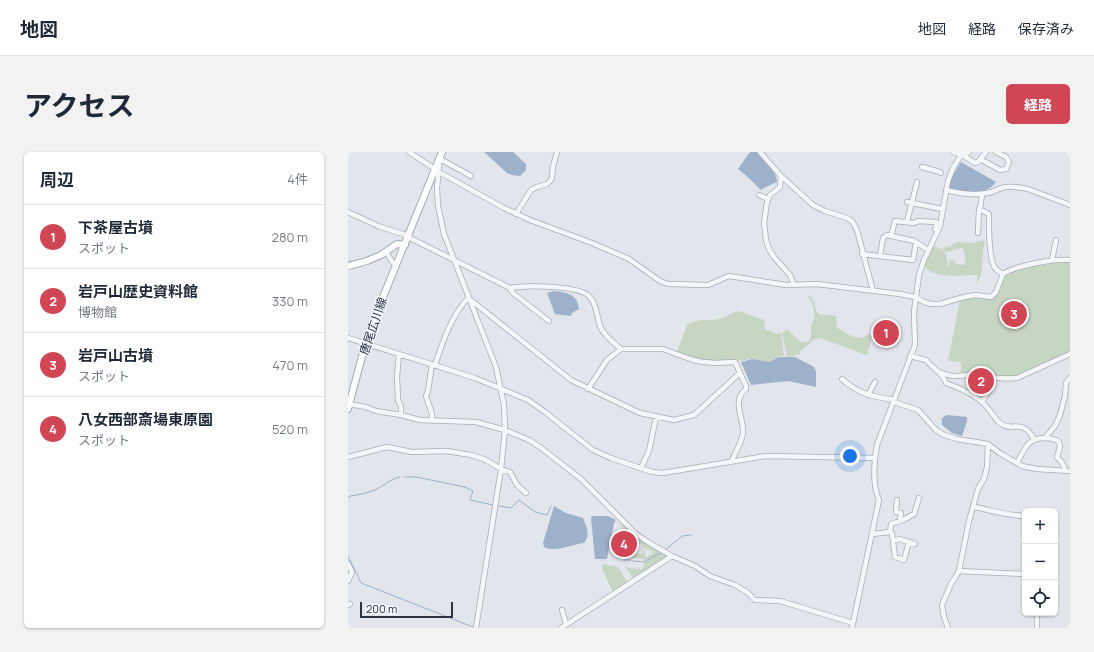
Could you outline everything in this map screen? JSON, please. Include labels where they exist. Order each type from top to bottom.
[{"type":"main road","name":"唐尾広川線","points":[[349,406],[374,318],[437,171],[442,152]]},
{"type":"main road","points":[[348,266],[367,261],[386,252],[397,244],[405,245]]},
{"type":"street","points":[[409,152],[437,171],[516,214],[618,254],[630,260],[660,281],[668,284],[708,285],[729,276],[794,285],[817,284],[873,291],[915,297],[931,304],[940,304],[975,295],[991,297],[996,292],[1003,274],[1015,269],[1052,260],[1070,260]]},
{"type":"street","points":[[516,214],[531,190],[550,182],[557,152]]},
{"type":"street","points":[[760,152],[781,176],[813,205],[824,211],[852,221],[857,230],[862,254],[873,291]]},
{"type":"street","points":[[953,152],[963,154],[975,163],[978,162],[986,152]]},
{"type":"street","points":[[349,406],[366,407],[376,411],[420,420],[476,422],[505,430],[529,440],[585,483],[636,534],[672,556],[695,566],[710,576],[735,585],[747,592],[755,600],[780,601],[852,626],[879,500],[875,490],[875,458],[881,434],[915,345],[915,297],[919,275],[928,250],[940,226],[942,209],[950,176],[963,154],[969,152]]},
{"type":"street","points":[[980,160],[1000,170],[1006,169],[1009,162],[1006,157],[996,152]]},
{"type":"street","points":[[439,160],[471,176]]},
{"type":"street","points":[[922,167],[940,172],[939,174],[950,176]]},
{"type":"street","points":[[437,171],[438,206],[444,234],[496,367],[504,405],[505,430],[501,469],[476,628]]},
{"type":"street","points":[[781,176],[780,187],[768,199],[764,223],[769,249],[790,275],[794,285]]},
{"type":"street","points":[[907,222],[910,202],[917,182]]},
{"type":"street","points":[[946,190],[960,194],[982,194],[1004,187],[1021,188],[1028,189],[1070,205]]},
{"type":"street","points":[[978,233],[979,209],[980,210],[982,194]]},
{"type":"street","points":[[758,196],[768,199]]},
{"type":"street","points":[[910,202],[942,209]]},
{"type":"street","points":[[980,210],[989,214],[988,233],[992,262],[995,268],[1003,274]]},
{"type":"street","points":[[348,212],[378,226],[408,236],[510,288],[513,293],[549,321]]},
{"type":"street","points":[[891,236],[895,221],[936,222],[937,224],[929,244],[931,244]]},
{"type":"street","points":[[880,256],[883,238],[887,235],[916,243],[928,250]]},
{"type":"street","points":[[1052,260],[1056,240]]},
{"type":"street","points":[[862,254],[913,260],[916,243]]},
{"type":"street","points":[[386,252],[393,263]]},
{"type":"street","points":[[510,288],[521,286],[538,286],[578,290],[586,293],[594,304],[600,328],[606,336],[621,349]]},
{"type":"street","points":[[432,421],[432,414],[426,396],[433,365],[455,315],[461,306],[470,298]]},
{"type":"street","points":[[470,298],[572,380],[640,413],[674,420],[694,415],[740,373]]},
{"type":"street","points":[[348,338],[474,378],[528,400],[593,450],[611,458],[652,472],[663,473],[765,456],[875,458]]},
{"type":"street","points":[[588,388],[607,360],[621,349],[663,349],[702,362],[735,362],[746,386],[739,396],[738,404],[743,434],[731,462]]},
{"type":"street","points":[[399,354],[397,376],[398,400],[401,406],[401,415]]},
{"type":"street","points":[[935,370],[951,377],[971,375],[992,378],[1016,378],[1070,354]]},
{"type":"street","points":[[910,356],[926,360],[944,378],[946,383],[964,390],[982,402],[1000,424],[1007,427],[1016,426],[1024,428],[1034,439]]},
{"type":"street","points":[[982,402],[991,387],[992,378]]},
{"type":"street","points":[[1045,438],[1055,426],[1060,415],[1065,396],[1066,383],[1070,378]]},
{"type":"street","points":[[842,379],[855,390],[868,395],[894,401],[918,410],[936,430],[944,435],[957,439],[988,444],[1001,454],[1022,466],[1037,469],[1067,471]]},
{"type":"street","points":[[868,395],[875,382]]},
{"type":"street","points":[[641,468],[649,451],[656,417]]},
{"type":"street","points":[[1017,463],[1029,442],[1034,439],[1055,439],[1059,442],[1060,447],[1057,457],[1067,471]]},
{"type":"street","points":[[948,628],[942,605],[951,584],[959,571],[969,521],[978,489],[984,479],[987,467],[988,444]]},
{"type":"street","points":[[348,456],[387,447],[412,452],[447,451],[477,457],[510,472],[516,485],[526,492]]},
{"type":"street","points":[[909,542],[904,560],[895,556],[892,533],[890,532],[891,524],[914,514],[919,498]]},
{"type":"street","points":[[897,500],[896,512],[901,513],[900,521]]},
{"type":"street","points":[[974,507],[1014,516],[1022,516]]},
{"type":"street","points":[[872,534],[890,532]]},
{"type":"street","points":[[893,541],[899,539],[915,544]]},
{"type":"street","points":[[561,628],[672,556]]},
{"type":"street","points":[[348,564],[352,572],[348,581]]},
{"type":"street","points":[[959,571],[1022,574]]},
{"type":"street","points":[[562,610],[566,624]]},
{"type":"street","points":[[1037,616],[1037,628]]},
{"type":"green space","points":[[983,240],[985,243],[981,273],[979,280],[976,283],[978,275],[940,275],[927,269],[924,264],[932,245],[945,252],[948,266],[950,265],[949,261],[954,260],[956,264],[964,265],[966,260],[963,249],[961,248],[946,252],[942,248],[950,247],[958,242],[972,243]]},
{"type":"green space","points":[[1052,262],[1070,262],[1070,353],[1015,377],[963,375],[961,372],[961,362],[948,361],[960,300],[972,297],[989,298],[1004,275],[1018,269]]},
{"type":"green space","points":[[808,295],[813,300],[818,314],[836,316],[837,328],[857,338],[864,337],[869,334],[871,336],[867,355],[820,338],[814,339],[800,351],[800,354],[787,357],[782,333],[787,329],[801,342],[808,342],[811,337],[811,327],[815,316],[812,302]]},
{"type":"green space","points":[[739,311],[764,320],[765,329],[777,334],[781,333],[784,356],[778,356],[770,362],[751,359],[716,362],[702,360],[677,352],[687,325],[692,322],[702,320],[715,320],[723,318]]},
{"type":"green space","points":[[624,523],[663,552],[645,561],[644,559],[625,557],[626,554],[642,554],[643,549],[645,551],[645,553],[643,553],[645,554],[645,557],[648,557],[649,555],[652,555],[653,551],[642,548],[642,544],[630,541],[631,534],[621,525]]},
{"type":"green space","points":[[663,552],[668,556],[633,578],[625,566],[628,568],[643,569],[644,562]]},
{"type":"green space","points":[[603,564],[618,567],[627,582],[613,592],[602,570]]},
{"type":"water","points":[[484,152],[513,152],[526,164],[526,170],[520,176],[507,173]]},
{"type":"water","points":[[750,152],[757,152],[766,162],[773,170],[777,182],[761,190],[738,169]]},
{"type":"water","points":[[961,162],[996,182],[989,189],[974,193],[957,191],[948,188],[950,180]]},
{"type":"water","points":[[554,291],[567,293],[574,297],[579,309],[572,313],[571,316],[555,314],[547,293]]},
{"type":"water","points":[[778,357],[795,357],[814,367],[816,371],[816,387],[788,381],[751,385],[741,362],[752,359],[770,362]]},
{"type":"water","points":[[947,415],[967,417],[962,436],[952,433],[942,425],[942,418]]},
{"type":"water","points":[[554,506],[566,513],[583,518],[588,534],[584,543],[558,549],[548,549],[544,547],[543,543]]},
{"type":"water","points":[[592,516],[608,516],[616,520],[614,523],[607,559],[595,559]]},
{"type":"waterway","points":[[348,498],[350,496],[375,490],[393,479],[400,477]]},
{"type":"waterway","points":[[404,477],[416,477],[465,487],[473,491],[470,500],[493,505]]},
{"type":"waterway","points":[[499,506],[511,508],[519,500],[535,512],[547,515],[551,506]]},
{"type":"waterway","points":[[665,550],[682,536],[691,535]]},
{"type":"waterway","points":[[633,561],[644,562],[662,552]]},
{"type":"waterway","points":[[348,556],[361,583],[473,627]]},
{"type":"waterway","points":[[624,560],[631,560]]},
{"type":"place","name":"岩戸山古墳","points":[[1014,314]]},
{"type":"place","name":"下茶屋古墳","points":[[886,333]]},
{"type":"place","name":"岩戸山歴史資料館","points":[[981,381]]},
{"type":"place","name":"八女西部斎場東原園","points":[[624,544]]}]
